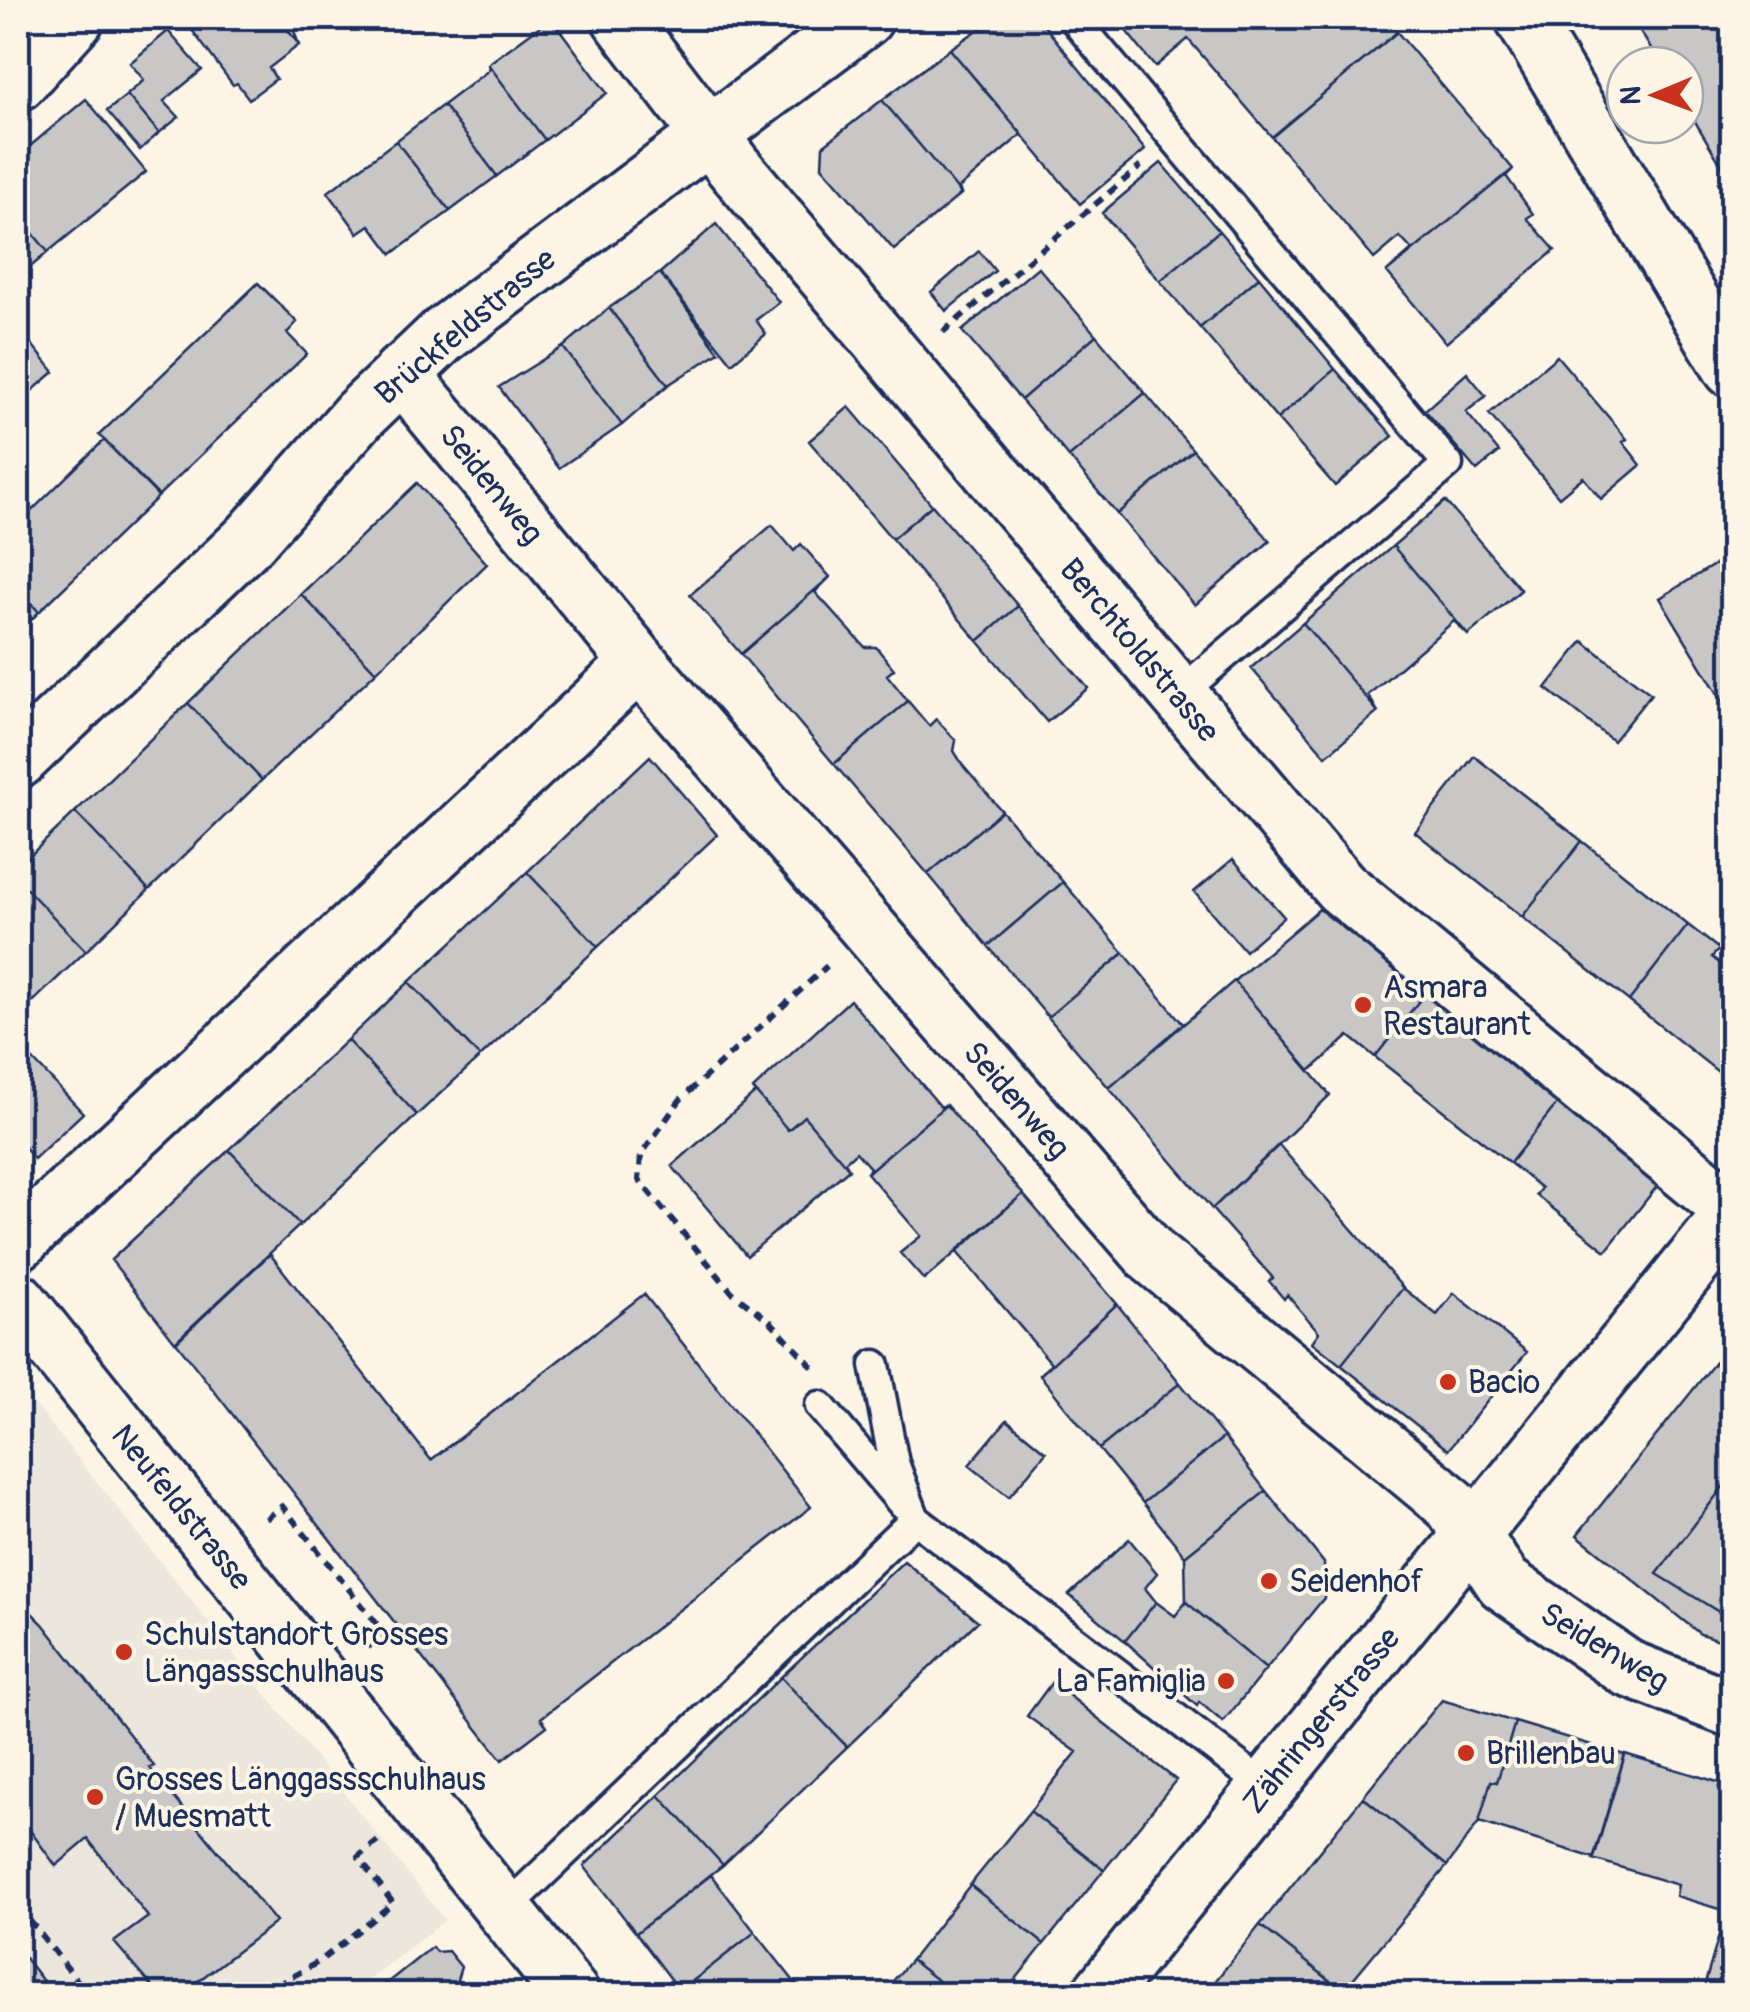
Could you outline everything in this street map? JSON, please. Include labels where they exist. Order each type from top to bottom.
[{"type":"street","name":"Berchtoldstrasse","points":[[620,18],[709,136],[1341,887],[1395,936],[1732,1212]]},
{"type":"street","name":"Brückfeldstrasse","points":[[18,760],[269,519],[400,373],[454,326],[865,18]]},
{"type":"street","points":[[1522,18],[1732,370]]},
{"type":"street","points":[[18,82],[70,25]]},
{"type":"street","name":"Seidenweg","points":[[400,373],[639,663],[1152,1257],[1452,1505],[1504,1583],[1594,1647],[1657,1683],[1732,1710]]},
{"type":"street","points":[[18,1242],[639,663]]},
{"type":"street","name":"Zähringerstrasse","points":[[1100,1994],[1732,1212]]},
{"type":"street","name":"Neufeldstrasse","points":[[18,1301],[571,1994]]},
{"type":"lane","points":[[1072,18],[1448,464],[1178,695]]},
{"type":"lane","points":[[875,1365],[894,1462],[916,1519]]},
{"type":"lane","points":[[820,1406],[916,1519],[1266,1787]]},
{"type":"lane","points":[[504,1910],[916,1519]]},
{"type":"path","points":[[938,336],[1174,139]]},
{"type":"path","points":[[806,1358],[705,1263],[640,1180],[641,1155],[680,1100],[868,928]]},
{"type":"path","points":[[261,1524],[282,1506],[385,1634],[362,1651]]},
{"type":"path","points":[[261,1994],[320,1962],[393,1902],[358,1857]]},
{"type":"path","points":[[18,1906],[88,1994]]},
{"type":"shaded area","name":"Schulstandort Grosses Längassschulhaus","points":[[18,1383],[445,1920],[351,1994],[18,1994]]},
{"type":"building","points":[[183,18],[279,18],[299,45],[269,68],[276,79],[249,99],[237,83],[233,85]]},
{"type":"building","points":[[279,18],[312,18],[294,31],[299,45]]},
{"type":"building","points":[[551,18],[607,93],[545,140],[488,64]]},
{"type":"building","points":[[995,18],[1038,18],[1145,150],[1080,204],[950,49]]},
{"type":"building","points":[[1124,18],[1385,18],[1397,32],[1272,137],[1188,39],[1155,67],[1119,22]]},
{"type":"building","points":[[1632,18],[1732,18],[1732,206],[1718,182],[1728,176],[1705,138],[1705,45],[1649,45]]},
{"type":"building","points":[[168,31],[202,70],[164,101],[179,117],[159,133],[127,95],[144,80],[130,63]]},
{"type":"building","points":[[1397,32],[1513,169],[1387,272],[1412,250],[1400,237],[1374,259],[1272,137]]},
{"type":"building","points":[[950,49],[1022,134],[959,188],[961,194],[882,100]]},
{"type":"building","points":[[488,64],[545,140],[497,176],[443,105],[489,70]]},
{"type":"building","points":[[127,95],[159,133],[140,150],[107,111]]},
{"type":"building","points":[[86,99],[146,172],[48,252],[18,215],[18,156]]},
{"type":"building","points":[[882,100],[961,194],[894,250],[822,166],[823,146]]},
{"type":"building","points":[[443,105],[497,176],[450,211],[396,141]]},
{"type":"building","points":[[396,141],[450,211],[392,254],[370,225],[358,233],[328,192]]},
{"type":"building","points":[[1161,163],[1219,231],[1160,281],[1102,213]]},
{"type":"building","points":[[1513,169],[1506,176],[1533,214],[1527,218],[1555,250],[1446,343],[1387,272]]},
{"type":"building","points":[[18,215],[48,252],[18,278]]},
{"type":"building","points":[[716,224],[779,302],[756,320],[766,334],[732,363],[660,273]]},
{"type":"building","points":[[1219,231],[1259,277],[1200,328],[1160,281]]},
{"type":"building","points":[[979,251],[995,271],[946,311],[931,292]]},
{"type":"building","points":[[1038,267],[1096,335],[1021,400],[962,331]]},
{"type":"building","points":[[660,273],[719,352],[668,385],[609,308]]},
{"type":"building","points":[[1259,277],[1335,369],[1277,419],[1200,328]]},
{"type":"building","points":[[258,283],[297,322],[287,333],[307,354],[158,496],[99,435]]},
{"type":"building","points":[[609,308],[668,385],[622,425],[563,347]]},
{"type":"building","points":[[22,332],[54,372],[18,403],[18,336]]},
{"type":"building","points":[[1096,335],[1145,393],[1069,457],[1021,400]]},
{"type":"building","points":[[563,347],[622,425],[559,468],[499,387]]},
{"type":"building","points":[[1557,356],[1627,439],[1623,442],[1641,465],[1601,499],[1583,477],[1559,497],[1489,414]]},
{"type":"building","points":[[1335,369],[1393,436],[1335,486],[1277,419]]},
{"type":"building","points":[[1467,373],[1486,396],[1466,412],[1499,452],[1477,471],[1425,410]]},
{"type":"building","points":[[1145,393],[1193,450],[1117,514],[1069,457]]},
{"type":"building","points":[[849,407],[932,505],[892,539],[809,441]]},
{"type":"building","points":[[104,440],[159,496],[39,612],[18,589],[18,524]]},
{"type":"building","points":[[1193,450],[1270,541],[1195,605],[1117,514]]},
{"type":"building","points":[[417,483],[487,564],[376,672],[301,594]]},
{"type":"building","points":[[1445,501],[1521,590],[1468,635],[1393,546]]},
{"type":"building","points":[[932,505],[1018,606],[978,641],[892,539]]},
{"type":"building","points":[[772,525],[794,551],[801,544],[830,577],[741,654],[690,595]]},
{"type":"building","points":[[1393,546],[1468,635],[1454,621],[1368,695],[1378,712],[1303,623]]},
{"type":"building","points":[[1732,554],[1732,717],[1660,598]]},
{"type":"building","points":[[830,577],[815,592],[865,647],[876,647],[894,669],[887,675],[908,701],[834,764],[741,654]]},
{"type":"building","points":[[18,589],[39,612],[18,633]]},
{"type":"building","points":[[301,594],[376,672],[262,780],[188,703]]},
{"type":"building","points":[[1018,606],[1088,688],[1047,722],[978,641]]},
{"type":"building","points":[[1303,623],[1378,712],[1326,756],[1251,668]]},
{"type":"building","points":[[1583,641],[1651,694],[1613,741],[1546,688]]},
{"type":"building","points":[[908,701],[929,726],[936,719],[956,741],[954,751],[964,767],[1002,811],[928,874],[834,764]]},
{"type":"building","points":[[188,703],[262,780],[149,890],[75,812]]},
{"type":"building","points":[[650,756],[717,835],[598,947],[527,872]]},
{"type":"building","points":[[1474,756],[1582,841],[1522,917],[1415,832]]},
{"type":"building","points":[[1002,811],[1063,882],[988,946],[928,874]]},
{"type":"building","points":[[75,812],[149,890],[86,951],[18,880],[18,867]]},
{"type":"building","points":[[1582,841],[1688,925],[1629,1001],[1522,917]]},
{"type":"building","points":[[1233,859],[1284,917],[1245,951],[1194,892]]},
{"type":"building","points":[[527,872],[598,947],[480,1057],[409,982]]},
{"type":"building","points":[[18,880],[86,951],[18,1016]]},
{"type":"building","points":[[1063,882],[1124,953],[1048,1017],[988,946]]},
{"type":"building","points":[[1319,909],[1426,992],[1375,1057],[1349,1036],[1310,1071],[1234,981]]},
{"type":"building","points":[[1688,925],[1719,949],[1712,957],[1732,973],[1732,1083],[1629,1001]]},
{"type":"building","points":[[1124,953],[1183,1024],[1109,1088],[1048,1017]]},
{"type":"building","points":[[1234,981],[1330,1095],[1212,1209],[1109,1088]]},
{"type":"building","points":[[409,982],[480,1057],[417,1115],[347,1040]]},
{"type":"building","points":[[1426,992],[1560,1100],[1510,1163],[1375,1057]]},
{"type":"building","points":[[850,1000],[941,1107],[946,1105],[867,1173],[870,1168],[856,1152],[845,1162],[849,1169],[804,1116],[788,1130],[753,1089]]},
{"type":"building","points":[[347,1040],[417,1115],[300,1225],[229,1150]]},
{"type":"building","points":[[18,1044],[83,1113],[34,1159],[18,1139]]},
{"type":"building","points":[[753,1089],[788,1130],[804,1116],[849,1169],[747,1256],[672,1166],[755,1093]]},
{"type":"building","points":[[1560,1100],[1662,1180],[1606,1251],[1536,1195],[1541,1188],[1510,1163]]},
{"type":"building","points":[[946,1105],[1023,1194],[924,1280],[900,1253],[921,1236],[867,1173]]},
{"type":"building","points":[[1279,1145],[1403,1288],[1341,1365],[1312,1342],[1319,1332],[1287,1295],[1284,1299],[1269,1281],[1273,1278],[1212,1209]]},
{"type":"building","points":[[229,1150],[300,1225],[175,1342],[111,1260]]},
{"type":"building","points":[[1023,1194],[1117,1304],[1040,1375],[1051,1363],[956,1251]]},
{"type":"building","points":[[270,1254],[431,1460],[644,1294],[811,1507],[541,1718],[547,1726],[502,1760],[176,1342]]},
{"type":"building","points":[[1403,1288],[1437,1315],[1454,1293],[1527,1352],[1448,1450],[1341,1365]]},
{"type":"building","points":[[1117,1304],[1180,1383],[1099,1449],[1040,1375]]},
{"type":"building","points":[[1732,1341],[1732,1644],[1700,1634],[1577,1535]]},
{"type":"building","points":[[1180,1383],[1224,1437],[1143,1503],[1099,1449]]},
{"type":"building","points":[[1007,1420],[1046,1452],[1009,1497],[969,1465]]},
{"type":"building","points":[[1224,1437],[1266,1491],[1185,1556],[1143,1503]]},
{"type":"building","points":[[1732,1475],[1732,1611],[1723,1606],[1719,1612],[1657,1574]]},
{"type":"building","points":[[1266,1491],[1324,1563],[1324,1598],[1266,1669],[1186,1602],[1185,1556]]},
{"type":"building","points":[[1129,1539],[1157,1573],[1145,1588],[1156,1602],[1125,1641],[1069,1595]]},
{"type":"building","points":[[904,1561],[978,1621],[847,1747],[781,1677]]},
{"type":"building","name":"Grosses Länggassschulhaus / Muesmatt","points":[[18,1599],[43,1624],[154,1766],[150,1768],[276,1922],[181,1994],[159,1994],[114,1942],[148,1917],[88,1839],[56,1866],[26,1825],[18,1831]]},
{"type":"building","points":[[1156,1602],[1175,1616],[1186,1602],[1266,1669],[1223,1722],[1199,1702],[1197,1706],[1125,1641]]},
{"type":"building","points":[[781,1677],[847,1747],[723,1865],[659,1795]]},
{"type":"building","points":[[1052,1682],[1176,1780],[1104,1870],[1030,1811],[1077,1752],[1027,1716]]},
{"type":"building","points":[[1442,1700],[1515,1722],[1497,1782],[1491,1781],[1479,1822],[1447,1866],[1363,1797]]},
{"type":"building","points":[[1515,1722],[1625,1755],[1594,1858],[1479,1822],[1491,1781],[1497,1782]]},
{"type":"building","points":[[1625,1754],[1721,1783],[1719,1787],[1732,1791],[1732,1913],[1676,1896],[1678,1885],[1593,1859]]},
{"type":"building","points":[[659,1795],[723,1865],[636,1933],[584,1866]]},
{"type":"building","points":[[1363,1797],[1447,1866],[1343,1991],[1260,1925]]},
{"type":"building","points":[[1030,1811],[1104,1870],[1044,1944],[970,1885]]},
{"type":"building","points":[[711,1875],[755,1932],[680,1991],[636,1933]]},
{"type":"building","points":[[970,1885],[1044,1944],[1004,1994],[955,1994],[911,1960]]},
{"type":"building","points":[[1260,1925],[1343,1991],[1205,1994]]},
{"type":"building","points":[[1722,1925],[1732,1928],[1732,1994],[1702,1994]]},
{"type":"building","points":[[755,1932],[800,1989],[793,1994],[680,1991]]},
{"type":"building","points":[[432,1947],[436,1952],[448,1951],[461,1967],[457,1980],[468,1994],[373,1994]]},
{"type":"building","points":[[18,1949],[53,1994],[18,1994]]},
{"type":"building","points":[[911,1960],[955,1994],[882,1994]]},
{"type":"place","name":"Asmara Restaurant","points":[[1363,1005]]},
{"type":"place","name":"Bacio","points":[[1448,1382]]},
{"type":"place","name":"Seidenhof","points":[[1269,1581]]},
{"type":"place","name":"Schulstandort Grosses Längassschulhaus","points":[[124,1652]]},
{"type":"place","name":"La Famiglia","points":[[1226,1681]]},
{"type":"place","name":"Brillenbau","points":[[1466,1753]]},
{"type":"place","name":"Grosses Länggassschulhaus / Muesmatt","points":[[95,1797]]}]
